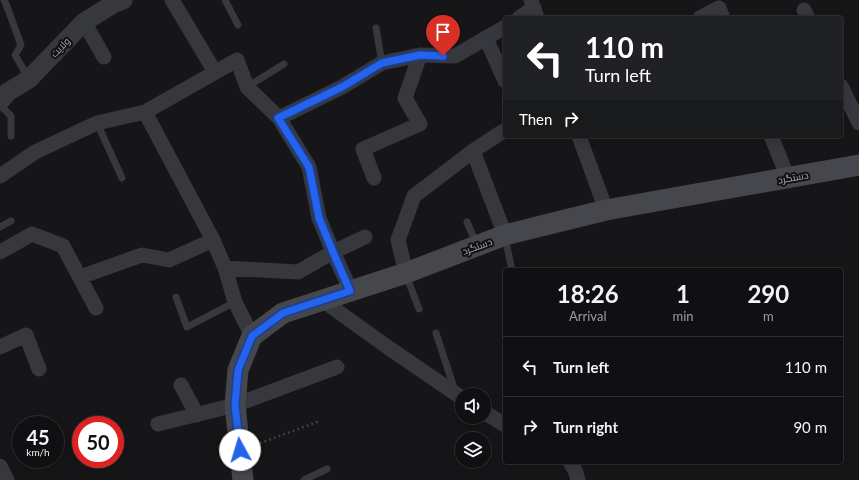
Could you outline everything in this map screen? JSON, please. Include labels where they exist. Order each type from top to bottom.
[{"type":"main road","name":"دستگرد","points":[[252,336],[283,313],[406,273],[505,235],[606,210],[859,165]]},
{"type":"main road","points":[[243,480],[235,405],[238,370],[252,336]]},
{"type":"street","points":[[172,0],[215,72]]},
{"type":"street","name":"ولایت","points":[[0,101],[8,92],[29,79],[84,22],[117,1]]},
{"type":"street","points":[[704,16],[718,8],[721,16]]},
{"type":"street","points":[[522,16],[534,9]]},
{"type":"street","points":[[84,22],[104,57]]},
{"type":"street","points":[[278,118],[342,87],[382,63],[420,55],[454,56],[503,28]]},
{"type":"street","points":[[486,38],[503,76]]},
{"type":"street","points":[[374,178],[363,149],[420,124],[405,98],[420,55]]},
{"type":"street","points":[[0,176],[35,152],[97,123],[145,112],[237,60],[248,87],[278,118],[309,167],[319,218],[350,291]]},
{"type":"street","points":[[843,90],[859,123]]},
{"type":"street","points":[[145,112],[213,240],[225,268],[235,302],[252,336]]},
{"type":"street","points":[[406,273],[398,240],[414,196],[473,151],[503,131]]},
{"type":"street","points":[[580,138],[606,210]]},
{"type":"street","points":[[772,138],[788,178]]},
{"type":"street","points":[[473,151],[505,235]]},
{"type":"street","points":[[0,252],[32,234],[64,246],[96,308]]},
{"type":"street","points":[[225,268],[298,272],[333,252],[365,237]]},
{"type":"street","points":[[80,278],[142,255],[169,260],[213,240]]},
{"type":"street","points":[[322,300],[455,394]]},
{"type":"street","points":[[0,347],[26,335],[39,369]]},
{"type":"street","points":[[158,424],[235,405],[337,367]]},
{"type":"street","points":[[181,385],[197,415]]},
{"type":"street","points":[[491,416],[503,424]]},
{"type":"street","points":[[571,464],[578,480]]},
{"type":"street","points":[[0,466],[7,480]]},
{"type":"lane","points":[[4,0],[21,45],[15,54],[29,79]]},
{"type":"lane","points":[[225,0],[238,25]]},
{"type":"lane","points":[[376,28],[382,63]]},
{"type":"lane","points":[[248,87],[284,64]]},
{"type":"lane","points":[[0,105],[11,116],[11,136]]},
{"type":"lane","points":[[97,123],[122,178]]},
{"type":"lane","points":[[0,227],[11,221]]},
{"type":"lane","points":[[467,222],[477,245]]},
{"type":"lane","points":[[505,235],[512,268]]},
{"type":"lane","points":[[406,273],[418,309]]},
{"type":"lane","points":[[176,297],[187,327],[235,302]]},
{"type":"lane","points":[[436,333],[456,388]]},
{"type":"lane","points":[[304,480],[328,469]]},
{"type":"path","points":[[240,450],[320,421]]},
{"type":"route","points":[[240,450],[235,405],[238,370],[252,336],[283,313],[350,291],[319,218],[309,167],[278,118],[342,87],[382,63],[420,55],[443,56]]}]
